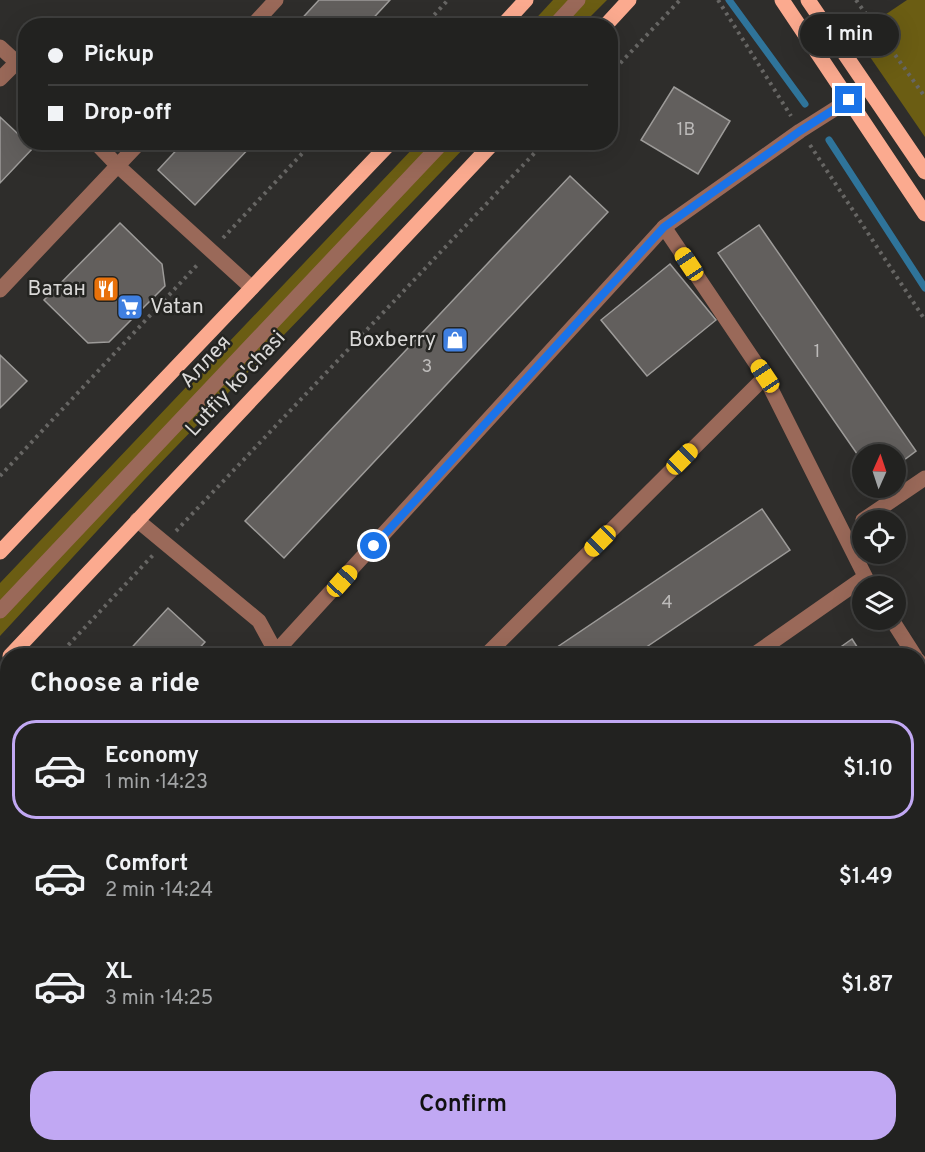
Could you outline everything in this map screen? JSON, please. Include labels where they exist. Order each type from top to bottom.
[{"type":"main road","points":[[509,18],[526,0]]},
{"type":"main road","points":[[612,18],[629,0]]},
{"type":"main road","points":[[782,0],[925,214]]},
{"type":"main road","points":[[808,0],[925,172]]},
{"type":"main road","points":[[0,552],[383,150]]},
{"type":"main road","name":"Lutfiy ko'chasi","points":[[17,648],[486,150]]},
{"type":"street","points":[[259,18],[276,0]]},
{"type":"street","points":[[561,18],[578,0]]},
{"type":"street","points":[[0,47],[18,64]]},
{"type":"street","points":[[0,79],[18,69]]},
{"type":"street","points":[[280,648],[664,227],[800,131],[849,100]]},
{"type":"street","points":[[103,150],[252,288]]},
{"type":"street","points":[[0,290],[133,150]]},
{"type":"street","name":"Аллея","points":[[0,611],[435,150]]},
{"type":"street","points":[[664,227],[765,376],[865,576]]},
{"type":"street","points":[[492,648],[765,376]]},
{"type":"street","points":[[879,510],[925,478]]},
{"type":"street","points":[[137,520],[259,621],[272,648]]},
{"type":"street","points":[[843,535],[852,529]]},
{"type":"street","points":[[765,648],[852,592]]},
{"type":"street","points":[[898,630],[910,648]]},
{"type":"path","points":[[431,18],[448,0]]},
{"type":"path","points":[[618,66],[681,0]]},
{"type":"path","points":[[718,0],[800,131],[925,320]]},
{"type":"path","points":[[856,0],[925,97]]},
{"type":"path","points":[[0,476],[305,150]]},
{"type":"path","points":[[66,648],[537,150]]},
{"type":"shaded area","points":[[553,0],[607,0],[589,18],[536,18]]},
{"type":"shaded area","points":[[907,0],[925,0],[925,137],[855,35]]},
{"type":"shaded area","points":[[411,150],[462,150],[145,479],[0,636],[0,583]]},
{"type":"building","points":[[319,0],[390,0],[373,18],[302,18]]},
{"type":"building","points":[[674,87],[730,121],[698,174],[641,140]]},
{"type":"building","points":[[0,117],[18,134],[18,150],[31,150],[0,183]]},
{"type":"building","points":[[177,150],[247,150],[195,205],[158,170]]},
{"type":"building","points":[[570,176],[608,212],[284,558],[245,521]]},
{"type":"building","name":"Vatan","points":[[120,223],[162,264],[165,286],[109,342],[88,343],[44,300]]},
{"type":"building","points":[[759,225],[916,451],[906,458],[906,444],[852,444],[852,447],[718,253]]},
{"type":"building","points":[[670,264],[716,320],[647,376],[601,320]]},
{"type":"building","points":[[0,355],[27,381],[0,408]]},
{"type":"building","points":[[762,509],[790,550],[645,648],[556,648]]},
{"type":"building","points":[[168,608],[205,642],[199,648],[131,648]]},
{"type":"building","points":[[852,639],[858,648],[839,648]]},
{"type":"waterway","points":[[729,0],[805,104]]},
{"type":"waterway","points":[[829,140],[925,288]]},
{"type":"place","name":"Ватан","points":[[106,289]]},
{"type":"place","name":"Vatan","points":[[130,307]]},
{"type":"place","name":"Boxberry","points":[[455,340]]},
{"type":"route","points":[[374,546],[664,227],[800,131],[849,100]]}]
